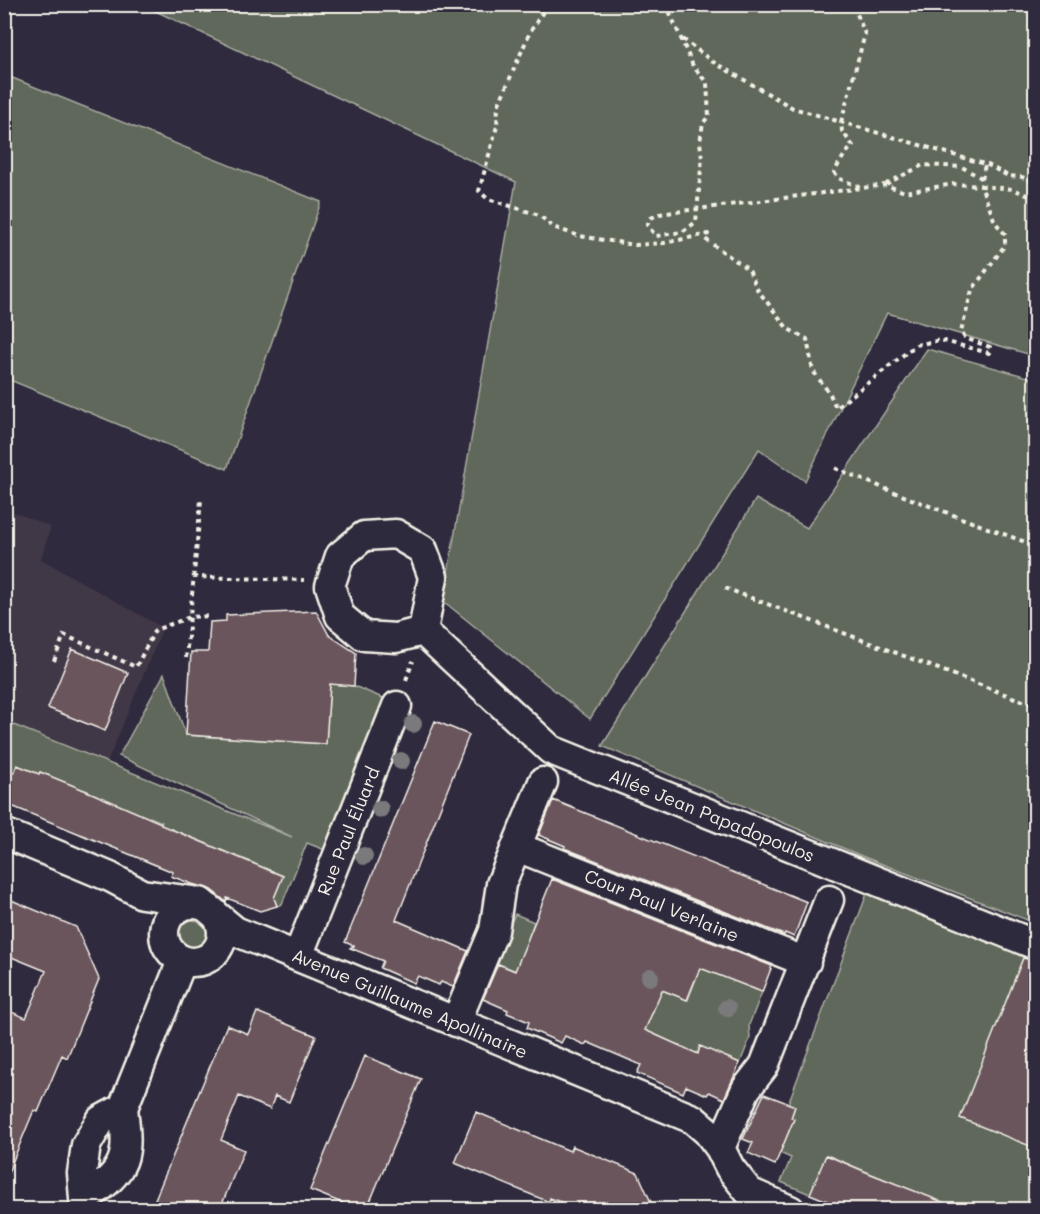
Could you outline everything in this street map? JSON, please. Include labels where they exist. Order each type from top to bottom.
[{"type":"street","name":"Allée Jean Papadopoulos","points":[[423,631],[551,750],[1035,945]]},
{"type":"street","name":"Rue Paul Éluard","points":[[298,956],[397,706]]},
{"type":"street","points":[[456,1022],[494,931],[501,884],[543,782]]},
{"type":"street","name":"Avenue Guillaume Apollinaire","points":[[4,833],[110,877],[142,894],[200,902],[235,931],[693,1119],[708,1131],[730,1168],[749,1192],[790,1209]]},
{"type":"street","name":"Cour Paul Verlaine","points":[[517,847],[806,962]]},
{"type":"street","points":[[142,894],[164,926]]},
{"type":"street","points":[[720,1148],[746,1089],[764,1066],[829,900]]},
{"type":"street","points":[[189,904],[200,905],[211,910],[218,918],[222,929],[222,941],[217,951],[208,959],[197,963],[182,961],[175,957],[167,949],[164,938],[164,926],[170,916],[178,908],[189,904]]},
{"type":"street","points":[[82,1204],[103,1186],[124,1162],[127,1139],[123,1108],[182,961]]},
{"type":"street","points":[[82,1204],[82,1173],[87,1145],[101,1120],[123,1108]]},
{"type":"path","points":[[548,4],[530,32],[498,106],[497,126],[479,191],[488,199],[539,215],[553,227],[579,236],[635,245],[664,243],[708,234],[705,239],[749,270],[757,289],[788,329],[807,339],[813,371],[830,394],[836,408],[916,345],[940,340],[989,353],[990,347],[964,338],[961,332],[972,290],[1005,245],[1005,234],[995,222],[981,186],[986,164]]},
{"type":"path","points":[[666,4],[693,66],[707,83],[708,116],[702,123],[700,142],[702,158],[698,209],[696,222],[682,232],[656,236],[647,225],[651,218],[659,214],[698,209],[862,188],[885,184],[923,165],[962,167],[983,179]]},
{"type":"path","points":[[862,188],[838,178],[834,172],[853,146],[842,131],[841,122],[865,34],[857,14],[864,4]]},
{"type":"path","points":[[682,38],[713,62],[793,108],[986,164],[1008,176],[1022,177],[1035,183]]},
{"type":"path","points":[[885,184],[905,192],[954,184],[1013,189],[1035,199]]},
{"type":"path","points":[[835,468],[1035,546]]},
{"type":"path","points":[[186,658],[201,500]]},
{"type":"path","points":[[193,577],[308,580]]},
{"type":"path","points":[[725,588],[1035,706]]},
{"type":"path","points":[[54,661],[64,635],[136,667],[155,630],[190,617],[210,616]]},
{"type":"path","points":[[397,706],[423,631]]},
{"type":"shaded area","points":[[4,508],[51,527],[41,559],[163,628],[107,763],[5,721]]},
{"type":"green space","points":[[143,5],[1035,5],[1035,356],[887,313],[805,481],[759,449],[590,719],[443,601],[516,182]]},
{"type":"green space","points":[[5,75],[321,202],[227,469],[5,378]]},
{"type":"green space","points":[[927,349],[1035,379],[1035,923],[864,857],[602,746],[756,499],[807,528]]},
{"type":"green space","points":[[164,674],[186,735],[326,744],[330,684],[354,686],[385,699],[325,850],[307,843],[282,904],[277,906],[274,898],[283,876],[244,859],[239,867],[210,845],[171,829],[156,865],[146,861],[162,822],[150,817],[149,820],[116,806],[117,804],[106,799],[89,838],[80,834],[96,795],[85,790],[83,793],[40,772],[24,811],[29,770],[17,765],[14,773],[5,769],[4,721],[292,837],[119,756]]},
{"type":"green space","points":[[581,887],[612,899],[593,946],[623,973],[646,913],[677,926],[665,956],[659,989],[688,1000],[711,940],[742,952],[732,980],[762,992],[749,1025],[750,1038],[740,1063],[700,1047],[697,1055],[654,1034],[641,1065],[631,1061],[648,1023],[494,962],[515,914],[534,922],[529,936],[557,946]]},
{"type":"green space","points":[[868,891],[1035,958],[1035,1209],[952,1209],[931,1201],[921,1194],[914,1209],[903,1209],[910,1193],[893,1183],[827,1155],[810,1194],[781,1182],[791,1158],[780,1153],[794,1119],[791,1118],[795,1107],[788,1104]]},
{"type":"green space","points":[[193,918],[204,923],[209,934],[204,945],[193,950],[182,945],[177,934],[182,923]]},
{"type":"building","points":[[316,611],[329,635],[356,653],[354,686],[330,684],[326,744],[186,735],[191,652],[208,652],[210,622],[226,621],[226,615]]},
{"type":"building","points":[[72,649],[128,673],[105,731],[48,708]]},
{"type":"building","points":[[435,721],[469,735],[396,920],[468,951],[453,987],[441,982],[439,985],[418,976],[414,983],[380,968],[383,961],[350,948],[354,946],[345,942]]},
{"type":"building","points":[[17,765],[89,792],[283,876],[274,898],[277,906],[260,911],[227,898],[226,902],[210,889],[171,876],[173,872],[4,803],[4,769],[14,773]]},
{"type":"building","points":[[553,800],[807,902],[794,937],[564,848],[565,846],[539,835]]},
{"type":"building","points":[[552,879],[772,966],[762,992],[700,968],[687,1000],[662,990],[645,1030],[698,1054],[700,1046],[740,1063],[724,1099],[686,1086],[683,1093],[637,1073],[641,1065],[587,1042],[585,1045],[565,1036],[561,1043],[527,1028],[529,1022],[483,999],[498,964],[515,971]]},
{"type":"building","points":[[4,897],[76,927],[99,979],[67,1058],[62,1055],[38,1112],[34,1110],[5,1180],[4,1009],[26,1018],[46,971],[4,954]]},
{"type":"building","points":[[1023,958],[1035,961],[1035,1148],[960,1118]]},
{"type":"building","points":[[257,1012],[316,1036],[289,1102],[275,1096],[270,1109],[239,1096],[221,1140],[244,1150],[220,1209],[151,1209],[227,1025],[248,1034]]},
{"type":"building","points":[[365,1056],[421,1079],[367,1209],[357,1209],[310,1190]]},
{"type":"building","points":[[764,1094],[795,1106],[791,1118],[794,1119],[775,1165],[748,1153],[753,1143],[743,1139]]},
{"type":"building","points":[[476,1112],[570,1151],[572,1146],[638,1173],[654,1209],[580,1209],[550,1198],[549,1202],[455,1163]]},
{"type":"building","points":[[826,1155],[958,1209],[847,1209],[810,1194]]}]
